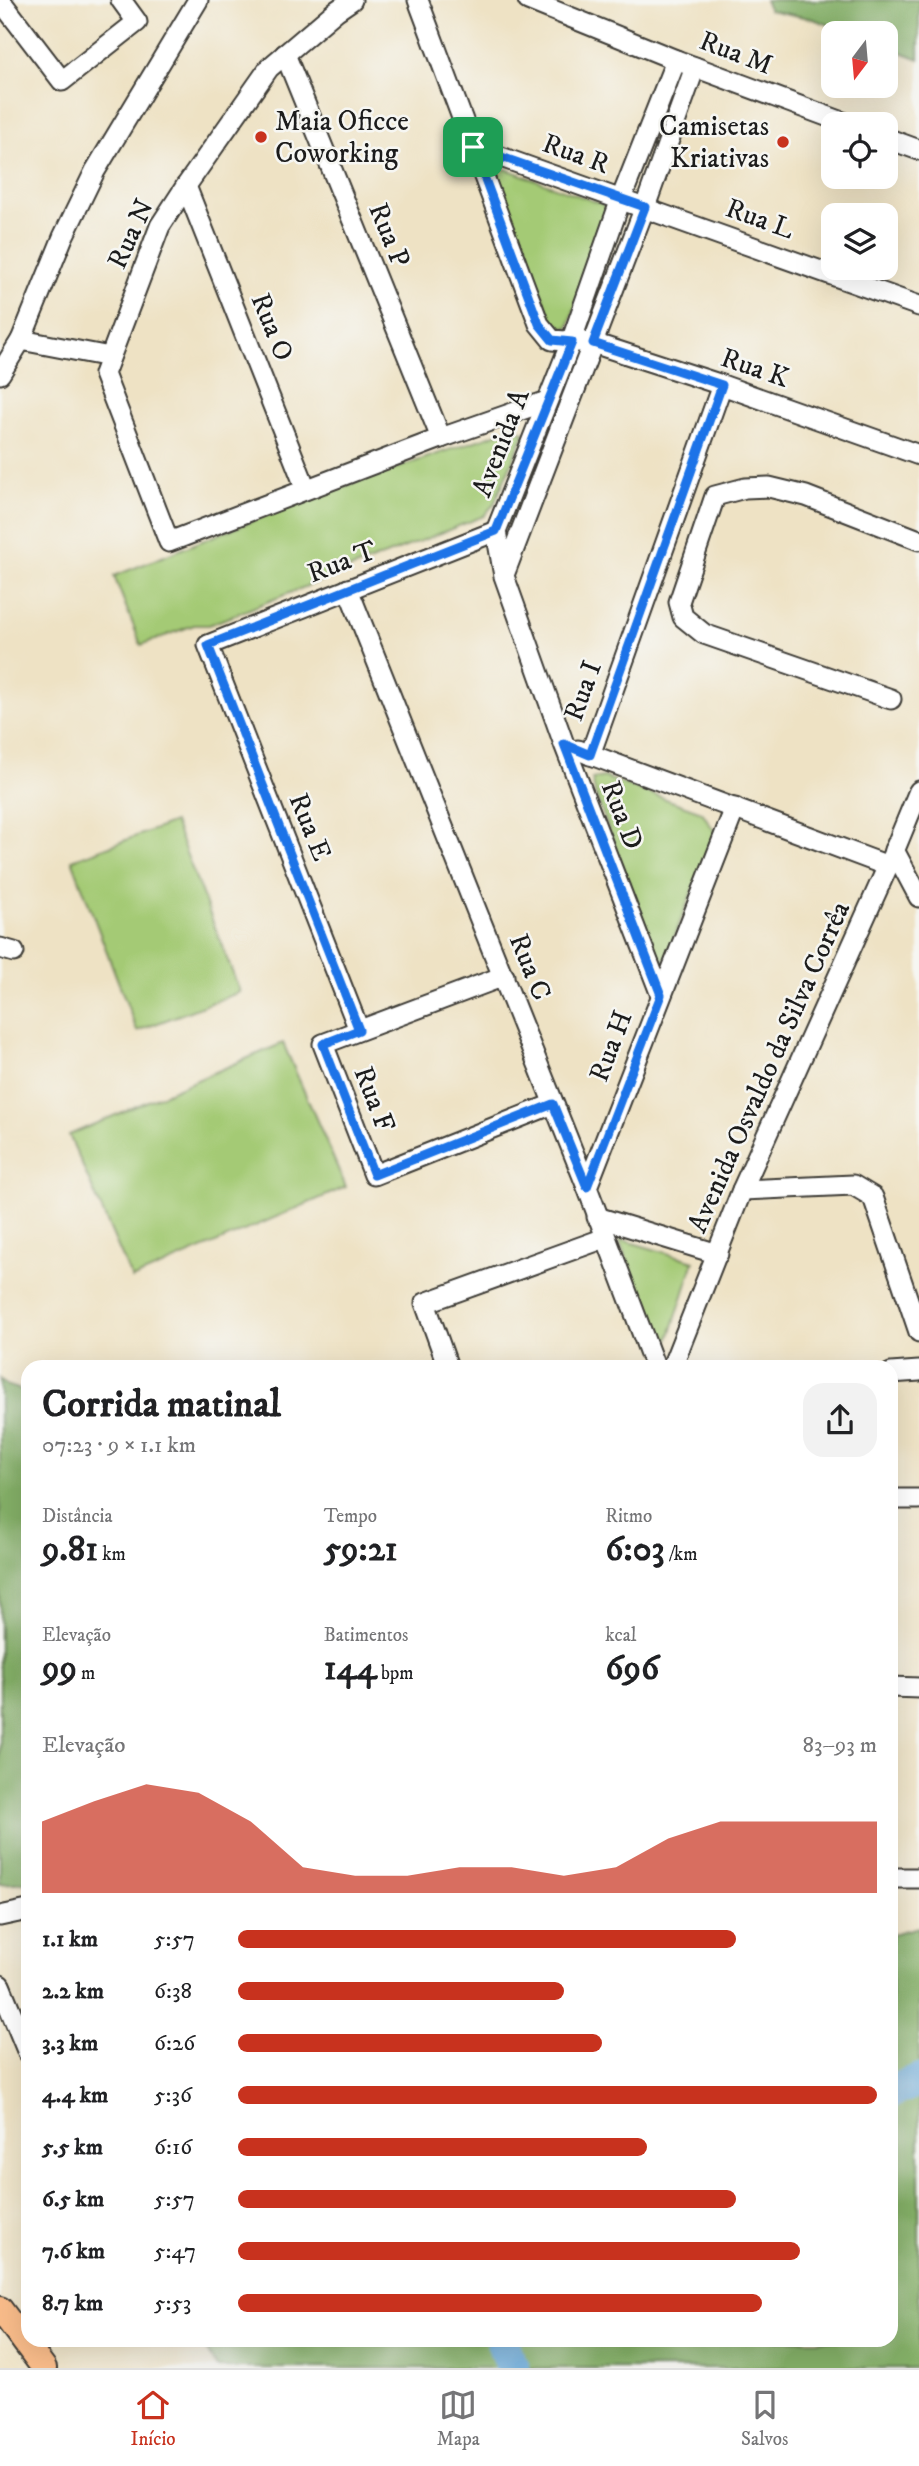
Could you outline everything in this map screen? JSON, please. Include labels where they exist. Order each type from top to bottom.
[{"type":"main road","points":[[0,2309],[21,2337]]},
{"type":"main road","points":[[28,2347],[44,2368]]},
{"type":"street","points":[[0,0],[62,81],[137,22],[121,0]]},
{"type":"street","points":[[0,374],[21,340],[63,237],[95,171],[198,0]]},
{"type":"street","name":"Rua N","points":[[306,489],[169,542],[104,374],[160,226],[186,186],[269,68],[336,10],[352,0]]},
{"type":"street","points":[[418,0],[539,324],[552,340],[572,342]]},
{"type":"street","name":"Rua M","points":[[528,0],[676,60],[821,114]]},
{"type":"street","name":"Rua P","points":[[285,54],[440,438]]},
{"type":"street","name":"Avenida A","points":[[504,576],[496,531],[572,342],[621,200],[676,60]]},
{"type":"street","name":"Avenida A","points":[[504,576],[645,207],[695,67]]},
{"type":"street","points":[[898,142],[919,150]]},
{"type":"street","name":"Rua R","points":[[473,147],[621,200]]},
{"type":"street","name":"Rua O","points":[[186,186],[306,489]]},
{"type":"street","name":"Rua L","points":[[621,200],[919,306]]},
{"type":"street","points":[[21,340],[110,357]]},
{"type":"street","name":"Rua K","points":[[572,342],[593,343],[722,385],[919,455]]},
{"type":"street","name":"Rua I","points":[[722,385],[590,755],[735,808],[891,858]]},
{"type":"street","points":[[306,489],[547,401]]},
{"type":"street","points":[[891,699],[704,634],[682,618],[679,602],[715,496],[745,488],[769,487],[806,496],[919,540]]},
{"type":"street","name":"Rua T","points":[[208,645],[496,531]]},
{"type":"street","name":"Rua D","points":[[504,576],[564,744],[661,995]]},
{"type":"street","name":"Rua C","points":[[348,589],[504,976],[652,1360]]},
{"type":"street","name":"Rua E","points":[[208,645],[359,1030]]},
{"type":"street","points":[[564,744],[590,755]]},
{"type":"street","name":"Avenida Osvaldo da Silva Corrêa","points":[[675,1360],[742,1190],[919,791]]},
{"type":"street","name":"Rua H","points":[[587,1187],[735,808]]},
{"type":"street","points":[[891,858],[919,897]]},
{"type":"street","name":"Rua F","points":[[504,976],[323,1044],[374,1175],[553,1104]]},
{"type":"street","points":[[742,1190],[853,1185],[873,1197],[919,1332]]},
{"type":"street","points":[[597,1217],[718,1254]]},
{"type":"street","points":[[445,1360],[425,1303],[605,1238]]},
{"type":"street","points":[[898,1372],[919,1371]]},
{"type":"street","points":[[898,1499],[919,1499]]},
{"type":"street","points":[[898,1688],[919,1688]]},
{"type":"street","points":[[898,1878],[919,1878]]},
{"type":"street","points":[[0,1916],[21,1912]]},
{"type":"street","points":[[0,1985],[21,2036]]},
{"type":"green space","points":[[765,0],[919,0],[919,59],[898,51],[898,21],[821,22],[769,10]]},
{"type":"green space","points":[[503,168],[602,204],[608,211],[568,328],[554,325],[493,172]]},
{"type":"green space","points":[[510,429],[525,432],[494,504],[484,516],[209,625],[194,625],[141,645],[114,576],[310,498]]},
{"type":"green space","points":[[604,777],[702,812],[715,832],[665,961],[658,958],[596,796],[592,779]]},
{"type":"green space","points":[[174,822],[240,992],[137,1031],[72,860]]},
{"type":"green space","points":[[283,1043],[346,1187],[132,1279],[69,1135]]},
{"type":"green space","points":[[619,1239],[694,1261],[667,1345],[654,1341]]},
{"type":"green space","points":[[0,1379],[6,1385],[21,1390],[21,1882],[0,1884]]},
{"type":"green space","points":[[919,1927],[919,2368],[217,2368],[204,2347],[898,2347],[898,1932]]},
{"type":"waterway","points":[[898,2089],[919,2080]]},
{"type":"waterway","points":[[504,2347],[514,2368]]},
{"type":"place","name":"Maia Oficce Coworking","points":[[261,137]]},
{"type":"place","name":"Camisetas Kriativas","points":[[783,142]]},
{"type":"route","points":[[473,147],[645,207],[593,343],[722,385],[590,755],[564,744],[661,995],[587,1187],[553,1104],[374,1175],[323,1044],[359,1030],[208,645],[496,531],[572,342],[552,340],[539,324],[473,147]]}]
